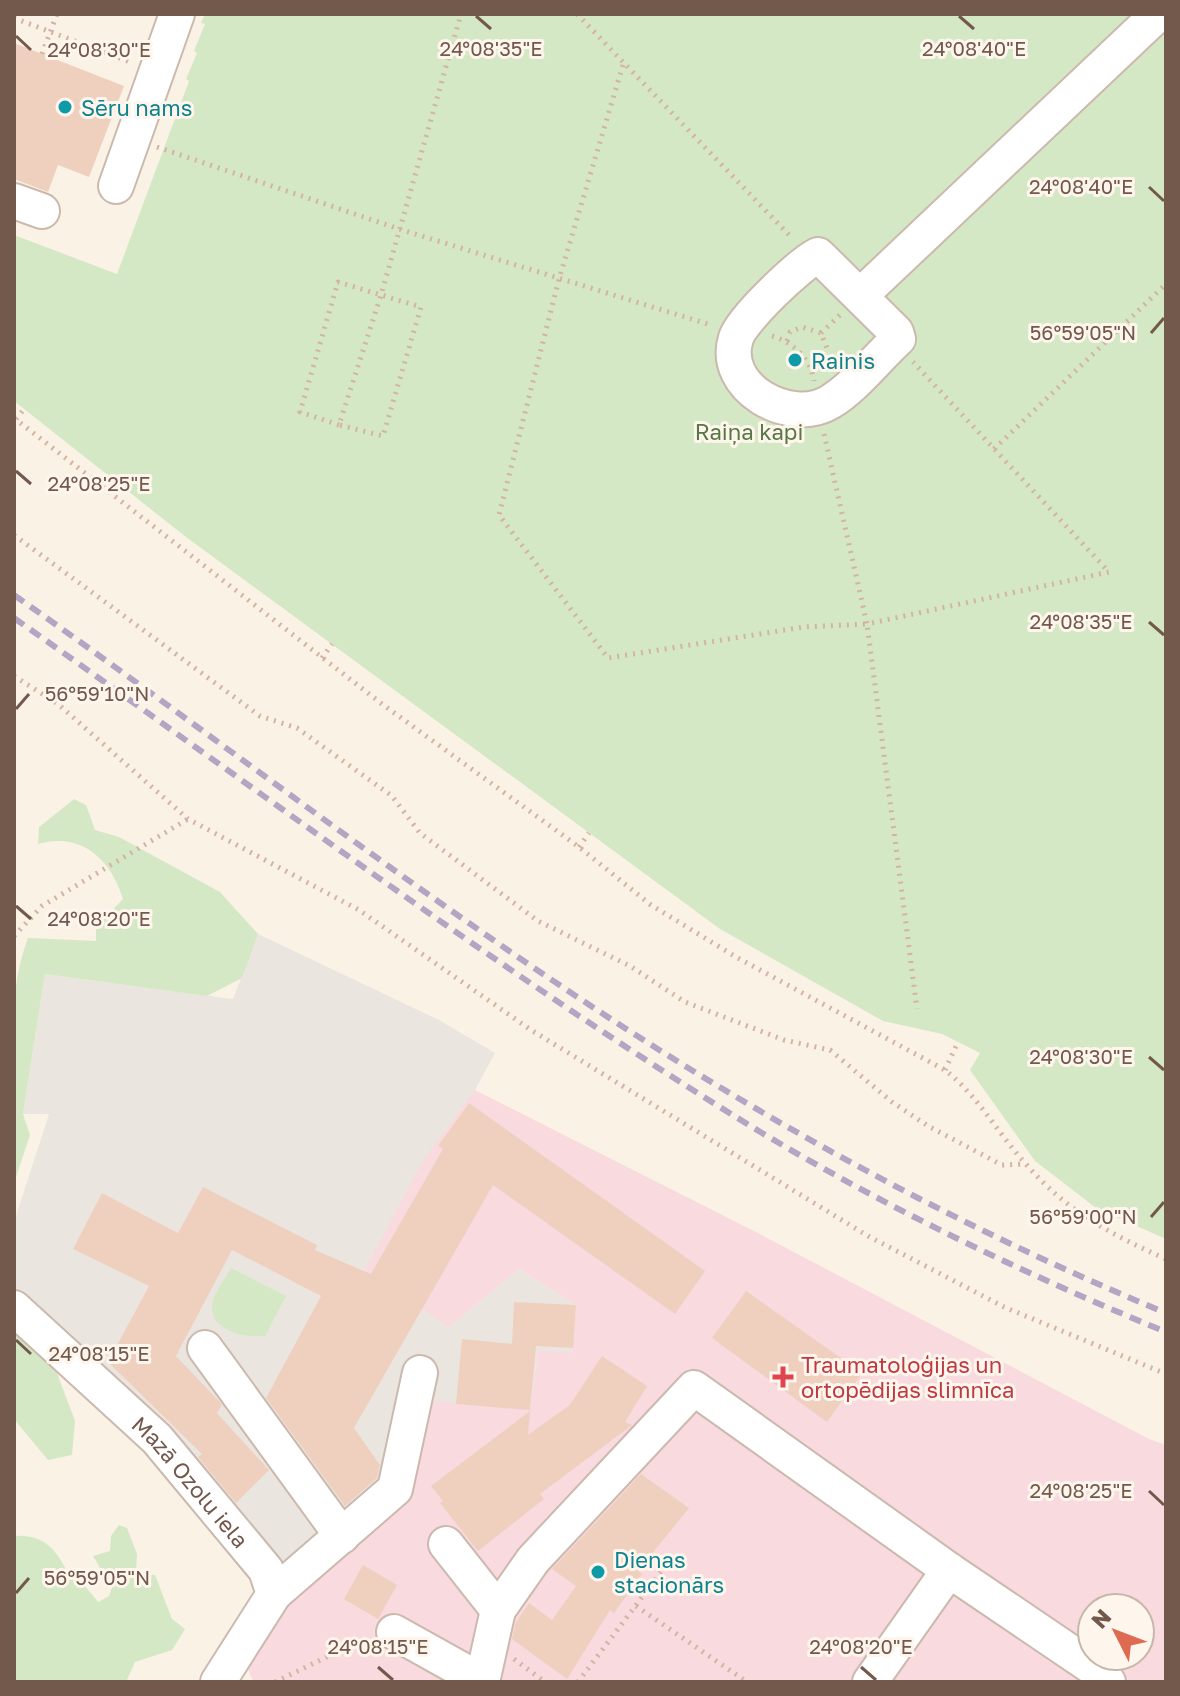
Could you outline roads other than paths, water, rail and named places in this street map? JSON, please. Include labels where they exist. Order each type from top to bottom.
[{"type":"street","points":[[116,186],[177,14]]},
{"type":"street","points":[[861,295],[1158,14]]},
{"type":"street","points":[[821,256],[861,295],[896,332],[898,339],[831,402],[816,394],[800,410],[784,408],[749,388],[738,369],[734,341],[737,333],[812,258],[821,256]]},
{"type":"street","name":"Mazā Ozolu iela","points":[[14,1308],[157,1439],[250,1548],[266,1570],[274,1594]]},
{"type":"street","points":[[205,1348],[342,1536]]},
{"type":"street","points":[[226,1678],[274,1594],[395,1489],[420,1373]]},
{"type":"street","points":[[394,1632],[482,1681],[498,1610],[533,1560],[694,1388],[949,1570],[1101,1673],[1108,1682]]},
{"type":"street","points":[[446,1544],[498,1610]]},
{"type":"street","points":[[870,1682],[949,1570]]},
{"type":"railway","points":[[14,595],[458,915],[640,1038],[785,1126],[892,1184],[1000,1239],[1166,1313]]},
{"type":"railway","points":[[14,618],[384,882],[571,1010],[762,1133],[860,1189],[960,1240],[1166,1332]]},
{"type":"place","name":"Sēru nams","points":[[65,107]]},
{"type":"place","name":"Rainis","points":[[795,360]]},
{"type":"place","name":"Traumatoloģijas un ortopēdijas slimnīca","points":[[783,1377]]},
{"type":"place","name":"Dienas stacionārs","points":[[598,1572]]},
{"type":"park label","name":"Raiņa kapi","points":[[749,431]]}]
